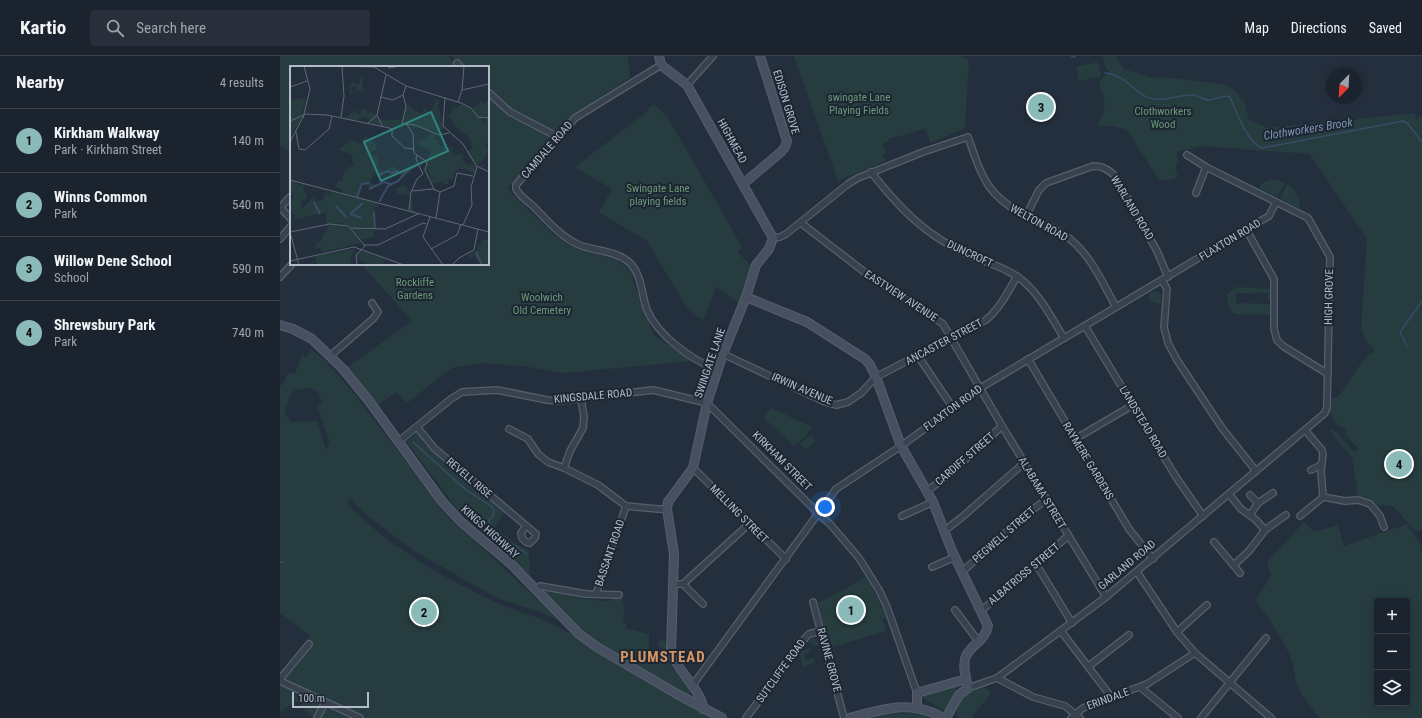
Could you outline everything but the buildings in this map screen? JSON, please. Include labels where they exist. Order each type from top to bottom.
[{"type":"street","points":[[688,85],[713,56]]},
{"type":"street","name":"EDISON GROVE","points":[[744,184],[781,152],[787,141],[760,56]]},
{"type":"street","name":"HIGHMEAD","points":[[660,60],[688,85],[773,238]]},
{"type":"street","name":"CAMDALE ROAD","points":[[660,60],[574,118],[516,185],[516,189],[561,234],[577,244],[615,254],[627,260],[635,269],[647,310],[658,329],[671,343],[709,367],[717,370]]},
{"type":"street","points":[[489,93],[510,112],[558,136]]},
{"type":"street","name":"WELTON ROAD","points":[[871,172],[968,137],[980,172],[986,184],[993,193],[1014,210],[1062,233],[1082,250],[1090,261],[1116,307]]},
{"type":"street","name":"HIGH GROVE","points":[[1187,155],[1206,167],[1308,218],[1330,257],[1327,407],[1325,413],[1319,418]]},
{"type":"street","name":"WARLAND ROAD","points":[[1026,216],[1039,190],[1046,183],[1093,166],[1108,169],[1116,177],[1158,251],[1168,277]]},
{"type":"street","points":[[1196,193],[1206,167]]},
{"type":"street","points":[[773,238],[786,234],[848,184],[871,172]]},
{"type":"street","name":"DUNCROFT","points":[[871,172],[901,207],[924,229],[971,256],[1002,268],[1017,276],[1034,292],[1064,338]]},
{"type":"street","points":[[290,197],[280,207],[290,218]]},
{"type":"street","name":"FLAXTON ROAD","points":[[692,686],[836,490],[901,446],[980,388],[1270,216],[1276,202]]},
{"type":"street","name":"EASTVIEW AVENUE","points":[[800,223],[867,274],[939,320],[943,324],[980,388]]},
{"type":"street","points":[[280,239],[290,227]]},
{"type":"street","points":[[1247,231],[1274,279],[1275,337],[1283,346],[1328,374]]},
{"type":"street","name":"SWINGATE LANE","points":[[667,509],[668,502],[693,468],[707,402],[717,370],[746,297],[756,266],[769,249],[773,238]]},
{"type":"street","points":[[280,277],[291,265]]},
{"type":"street","name":"ANCASTER STREET","points":[[876,377],[982,323],[995,312],[1017,276]]},
{"type":"street","points":[[1162,280],[1166,289],[1164,327],[1168,343],[1177,360],[1222,428],[1256,471]]},
{"type":"street","points":[[746,297],[807,322],[865,359],[870,366],[876,377],[901,446],[933,502],[955,557],[988,626],[984,637],[966,657],[964,668],[968,688]]},
{"type":"street","points":[[330,356],[373,319],[378,312],[372,303]]},
{"type":"street","name":"KINGS HIGHWAY","points":[[280,325],[308,336],[330,356],[357,386],[453,514],[495,550],[579,634],[588,641],[677,694],[722,718]]},
{"type":"street","name":"LANDSTEAD ROAD","points":[[1085,326],[1176,477],[1203,516]]},
{"type":"street","name":"IRWIN AVENUE","points":[[723,354],[830,404],[842,404],[848,402],[861,393],[876,377]]},
{"type":"street","points":[[918,356],[953,408]]},
{"type":"street","name":"RAYMERE GARDENS","points":[[1028,359],[1129,529],[1153,559]]},
{"type":"street","name":"ALABAMA STREET","points":[[980,388],[1106,597]]},
{"type":"street","name":"KINGSDALE ROAD","points":[[399,442],[462,392],[497,390],[558,401],[653,390],[707,402]]},
{"type":"street","points":[[564,468],[570,451],[583,428],[584,417],[581,399]]},
{"type":"street","name":"KIRKHAM STREET","points":[[707,402],[830,524],[859,558],[879,590],[887,607],[917,693],[917,708]]},
{"type":"street","points":[[1075,439],[1133,405]]},
{"type":"street","name":"GARLAND ROAD","points":[[945,718],[959,696],[968,688],[997,678],[1062,631],[1138,572],[1319,418]]},
{"type":"street","name":"CARDIFF STREET","points":[[927,491],[946,477],[1002,426]]},
{"type":"street","name":"REVELL RISE","points":[[417,427],[434,448],[526,526]]},
{"type":"street","points":[[509,429],[528,439],[538,454],[548,462],[564,468],[598,485],[626,506]]},
{"type":"street","points":[[1305,430],[1322,450],[1323,454],[1321,465],[1323,497]]},
{"type":"street","points":[[944,531],[961,518],[1024,462]]},
{"type":"street","points":[[1310,470],[1321,465]]},
{"type":"street","name":"MELLING STREET","points":[[693,468],[786,559]]},
{"type":"street","points":[[1250,515],[1258,503],[1273,493]]},
{"type":"street","points":[[1229,494],[1241,509],[1250,515],[1265,530]]},
{"type":"street","points":[[1250,495],[1258,503]]},
{"type":"street","points":[[1300,516],[1323,497],[1345,501],[1358,500],[1370,504],[1380,516],[1384,528]]},
{"type":"street","name":"PEGWELL STREET","points":[[962,572],[1028,513],[1047,499]]},
{"type":"street","points":[[902,516],[933,502]]},
{"type":"street","name":"BASSANT ROAD","points":[[596,594],[626,506],[667,509]]},
{"type":"street","points":[[667,509],[674,554],[671,652],[678,667],[703,701],[703,709]]},
{"type":"street","points":[[1234,565],[1249,551],[1265,530],[1286,515]]},
{"type":"street","points":[[673,584],[683,584],[749,524]]},
{"type":"street","name":"ALBATROSS STREET","points":[[981,611],[1068,536]]},
{"type":"street","points":[[1214,542],[1240,573]]},
{"type":"street","points":[[932,567],[955,557]]},
{"type":"street","points":[[1036,564],[1072,623]]},
{"type":"street","points":[[1138,572],[1177,632],[1195,653],[1271,718]]},
{"type":"street","points":[[683,584],[703,604]]},
{"type":"street","points":[[535,590],[540,586],[586,594],[619,595]]},
{"type":"street","name":"RAVINE GROVE","points":[[813,602],[844,718]]},
{"type":"street","points":[[1177,632],[1207,605]]},
{"type":"street","points":[[955,610],[979,642]]},
{"type":"street","name":"SUTCLIFFE ROAD","points":[[746,718],[806,637],[809,634],[821,631]]},
{"type":"street","points":[[1062,631],[1112,698]]},
{"type":"street","points":[[1089,666],[1130,635]]},
{"type":"street","points":[[1201,718],[1266,638]]},
{"type":"street","points":[[310,644],[280,680],[360,718]]},
{"type":"street","name":"ERINDALE","points":[[997,678],[1033,697],[1065,706],[1073,716],[1083,708],[1147,684],[1195,653]]},
{"type":"street","points":[[917,693],[966,679]]},
{"type":"street","points":[[1140,687],[1178,718]]},
{"type":"street","points":[[317,718],[325,702]]},
{"type":"street","points":[[849,718],[888,708],[904,706],[933,712],[945,718]]},
{"type":"street","points":[[1073,716],[1080,718]]},
{"type":"green space","points":[[280,56],[448,56],[457,66],[290,66],[290,150],[280,145]]},
{"type":"green space","name":"Woolwich Old Cemetery","points":[[452,56],[628,56],[630,78],[569,118],[508,188],[512,194],[553,234],[570,246],[616,260],[630,270],[641,304],[654,335],[691,361],[565,373],[523,366],[480,363],[452,368],[407,403],[396,392],[378,405],[348,367],[412,321],[362,265],[489,265],[489,99],[502,109],[509,104],[489,91],[489,66],[461,66]]},
{"type":"green space","name":"swingate Lane Playing Fields","points":[[794,56],[962,56],[969,61],[965,126],[962,130],[930,143],[926,128],[888,139],[889,141],[882,144],[886,153],[883,155],[886,161],[838,181]]},
{"type":"green space","name":"Clothworkers Wood","points":[[1102,56],[1116,56],[1124,69],[1151,78],[1160,77],[1223,84],[1234,90],[1244,101],[1249,120],[1268,128],[1414,113],[1418,121],[1418,117],[1422,114],[1422,531],[1413,529],[1393,506],[1383,505],[1380,507],[1366,499],[1357,497],[1357,486],[1352,458],[1330,431],[1332,429],[1335,431],[1354,452],[1356,451],[1358,448],[1345,434],[1347,430],[1343,426],[1337,424],[1328,408],[1331,400],[1336,398],[1341,393],[1365,358],[1370,353],[1374,352],[1374,349],[1366,342],[1361,328],[1367,239],[1310,154],[1201,146],[1177,152],[1178,162],[1175,170],[1178,176],[1172,179],[1159,180],[1127,130],[1114,126],[1098,126],[1104,110],[1103,97],[1099,84],[1104,76],[1110,71],[1106,69]]},
{"type":"green space","points":[[1098,62],[1101,76],[1079,81],[1076,67]]},
{"type":"green space","name":"Swingate Lane playing fields","points":[[653,104],[667,116],[742,247],[737,252],[751,265],[740,304],[716,287],[703,321],[688,309],[647,241],[599,212],[612,189],[575,167],[643,115]]},
{"type":"green space","points":[[1270,180],[1277,180],[1285,183],[1277,197],[1260,188],[1260,184]]},
{"type":"green space","points":[[1287,184],[1297,195],[1300,209],[1280,198]]},
{"type":"green space","points":[[1235,287],[1272,289],[1272,300],[1268,300],[1268,293],[1236,293],[1236,303],[1271,304],[1271,315],[1235,314],[1228,307],[1227,295]]},
{"type":"green space","points":[[1155,290],[1161,294],[1161,304],[1155,303],[1148,298],[1150,293]]},
{"type":"green space","points":[[311,349],[326,361],[352,391],[452,522],[475,541],[559,620],[499,599],[414,551],[363,512],[351,499],[347,504],[363,519],[398,547],[454,581],[509,608],[536,617],[572,634],[576,626],[544,592],[569,594],[575,597],[608,601],[611,600],[612,597],[618,596],[621,598],[623,604],[623,622],[627,625],[626,628],[649,634],[649,653],[666,653],[670,665],[691,691],[687,704],[714,718],[313,718],[296,701],[280,712],[280,674],[310,636],[280,613],[280,386],[284,383],[288,372],[295,374],[302,355],[306,358]],"holes":[[[310,387],[318,392],[323,404],[317,406],[330,443],[326,450],[317,421],[291,422],[284,413],[289,398],[295,390]]]},
{"type":"green space","points":[[771,408],[812,427],[805,437],[794,446],[764,418]]},
{"type":"green space","points":[[416,434],[420,434],[423,442],[443,461],[505,512],[494,527],[514,543],[529,551],[530,575],[459,511],[406,441]]},
{"type":"green space","points":[[811,435],[816,442],[805,450],[800,443]]},
{"type":"green space","points":[[1304,522],[1314,532],[1338,525],[1344,546],[1407,524],[1422,547],[1422,718],[1319,718],[1299,689],[1287,649],[1270,620],[1255,601],[1271,576],[1267,562]]},
{"type":"green space","points":[[866,576],[887,618],[882,619],[886,631],[830,648],[818,603]]},
{"type":"green space","points":[[813,638],[819,641],[821,646],[811,645],[810,639]]},
{"type":"green space","points":[[660,640],[664,640],[668,643],[668,651],[660,648],[658,644]]},
{"type":"green space","points":[[810,648],[811,652],[804,654],[806,660],[814,658],[815,662],[803,667],[799,653]]},
{"type":"green space","points":[[954,685],[957,687],[944,710],[923,697],[925,695]]},
{"type":"green space","points":[[983,686],[991,693],[971,718],[958,718],[957,712],[960,701],[968,694]]},
{"type":"green space","points":[[917,712],[934,718],[870,718],[889,714]]},
{"type":"waterway","name":"Clothworkers Brook","points":[[1071,56],[1075,57]]},
{"type":"waterway","name":"Clothworkers Brook","points":[[1105,73],[1120,78],[1142,94],[1153,99],[1189,95],[1194,95],[1209,100],[1225,96],[1230,97],[1247,133],[1252,140],[1262,148],[1403,121],[1408,124],[1422,142]]},
{"type":"waterway","name":"Clothworkers Brook","points":[[1407,347],[1400,332],[1422,301]]},
{"type":"waterway","points":[[413,442],[465,489],[492,507],[494,511],[493,516],[489,520],[491,527],[527,554]]},
{"type":"place","name":"Willow Dene School","points":[[1041,107]]},
{"type":"place","name":"Shrewsbury Park","points":[[1399,464]]},
{"type":"place","name":"Kirkham Walkway","points":[[851,610]]},
{"type":"place","name":"Winns Common","points":[[424,612]]},
{"type":"district","name":"PLUMSTEAD","points":[[663,657]]},
{"type":"park label","name":"Rockliffe Gardens","points":[[415,288]]}]
